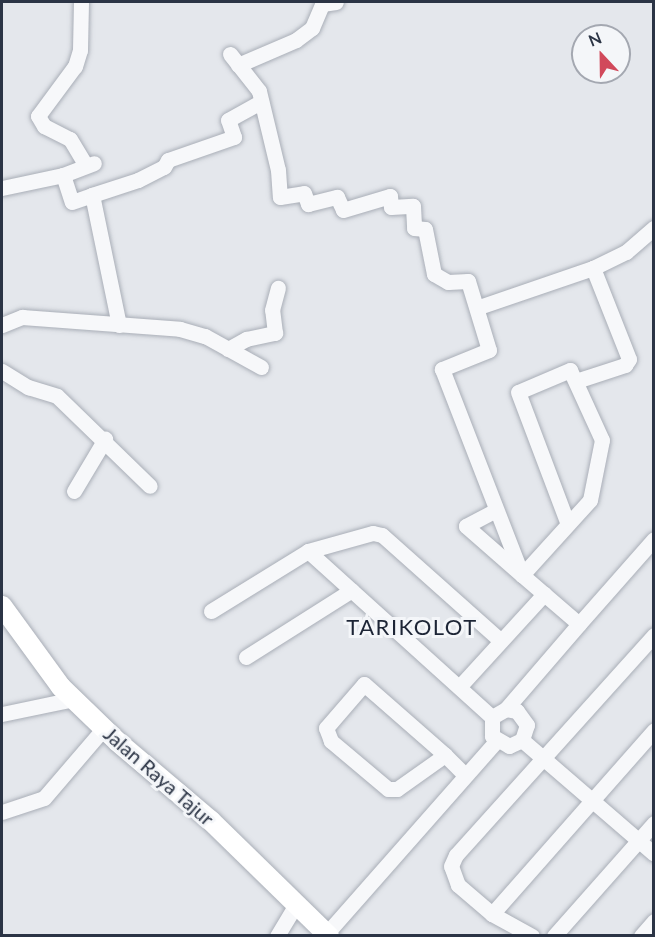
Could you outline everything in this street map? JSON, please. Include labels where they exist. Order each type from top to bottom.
[{"type":"main road","name":"Jalan Raya Tajur","points":[[2,606],[44,667],[74,699],[211,821],[328,934]]},
{"type":"street","points":[[2,188],[63,176],[91,165],[70,139],[44,126],[38,117],[75,66],[80,50],[81,2]]},
{"type":"street","points":[[336,2],[322,4],[312,28],[296,40],[234,59],[259,91],[278,170],[280,197],[304,193],[309,204],[337,197],[343,210],[390,196],[391,207],[413,206],[414,228],[425,229],[430,268],[440,280],[468,281],[479,307],[489,350],[442,369],[522,575]]},
{"type":"street","points":[[63,176],[72,202],[138,180],[165,167],[168,160],[234,137],[228,120],[261,102]]},
{"type":"street","points":[[92,195],[119,325]]},
{"type":"street","points":[[479,307],[593,268],[626,252],[654,228]]},
{"type":"street","points":[[576,381],[625,365],[629,359],[593,268]]},
{"type":"street","points":[[228,349],[246,339],[274,333],[272,310],[278,288]]},
{"type":"street","points":[[2,325],[22,318],[180,329],[228,349],[261,367]]},
{"type":"street","points":[[522,575],[567,522],[590,500],[602,440],[570,370],[518,392],[567,522]]},
{"type":"street","points":[[2,371],[28,387],[57,396],[105,439],[150,486]]},
{"type":"street","points":[[74,491],[105,439]]},
{"type":"street","points":[[496,510],[466,526],[579,624]]},
{"type":"street","points":[[211,611],[308,550],[373,533],[382,535],[500,640]]},
{"type":"street","points":[[492,717],[506,709],[654,539]]},
{"type":"street","points":[[308,550],[492,717]]},
{"type":"street","points":[[246,657],[352,590]]},
{"type":"street","points":[[460,686],[544,594]]},
{"type":"street","points":[[532,936],[492,914],[458,885],[451,866],[456,855],[654,635]]},
{"type":"street","points":[[445,755],[397,789],[388,789],[331,741],[326,728],[364,684],[445,755],[464,774]]},
{"type":"street","points":[[2,714],[74,699]]},
{"type":"street","points":[[492,717],[490,730],[496,741],[509,746],[522,740],[527,730],[525,719],[518,711],[506,709]]},
{"type":"street","points":[[2,812],[44,798],[104,728]]},
{"type":"street","points":[[492,914],[654,730]]},
{"type":"street","points":[[522,740],[654,854]]},
{"type":"street","points":[[328,934],[464,774],[496,741]]},
{"type":"street","points":[[554,936],[654,823]]},
{"type":"street","points":[[277,936],[296,904]]},
{"type":"street","points":[[641,936],[654,921]]},
{"type":"district","name":"TARIKOLOT","points":[[412,627]]}]
